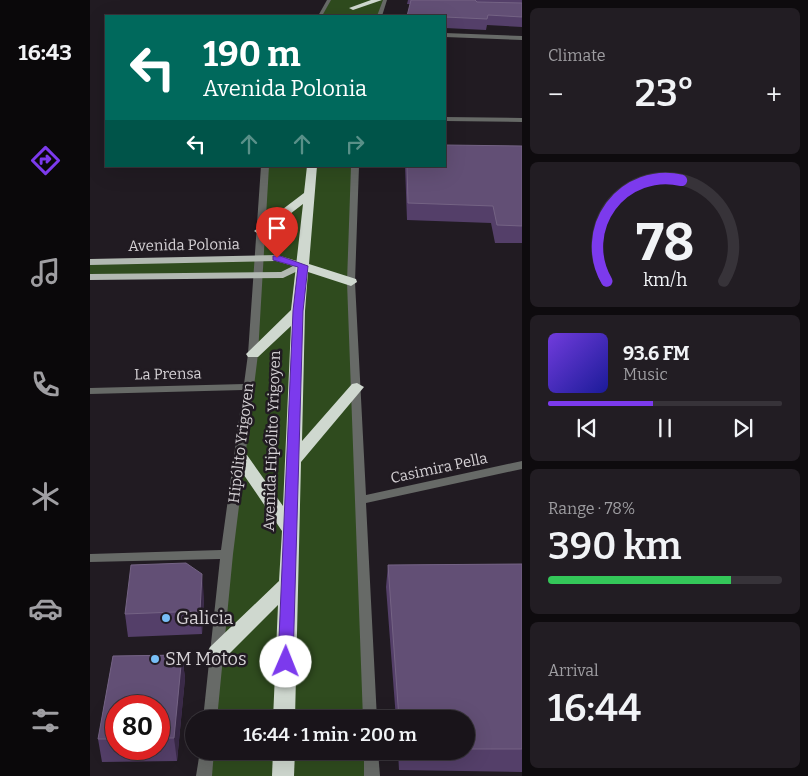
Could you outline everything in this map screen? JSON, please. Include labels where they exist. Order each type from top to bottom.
[{"type":"highway","points":[[351,12],[357,0]]},
{"type":"highway","points":[[351,12],[378,0]]},
{"type":"highway","name":"Avenida Hipólito Yrigoyen","points":[[284,710],[287,585],[294,461],[298,311],[312,167]]},
{"type":"highway","points":[[260,231],[308,194]]},
{"type":"highway","points":[[303,266],[351,282]]},
{"type":"highway","points":[[253,354],[298,311]]},
{"type":"highway","points":[[294,461],[357,387]]},
{"type":"highway","points":[[241,459],[291,531]]},
{"type":"highway","points":[[217,653],[287,585]]},
{"type":"highway","points":[[283,776],[284,760]]},
{"type":"main road","name":"Avenida Polonia","points":[[90,262],[283,259],[303,266]]},
{"type":"main road","name":"Avenida Polonia","points":[[90,277],[283,275],[303,266]]},
{"type":"street","points":[[321,15],[329,0]]},
{"type":"street","points":[[380,15],[385,0]]},
{"type":"street","points":[[446,35],[522,38]]},
{"type":"street","points":[[446,119],[522,120]]},
{"type":"street","name":"Hipólito Yrigoyen","points":[[211,710],[227,554],[241,459],[247,387],[253,354],[265,167]]},
{"type":"street","points":[[355,167],[351,282],[370,710]]},
{"type":"street","name":"La Prensa","points":[[90,391],[247,387]]},
{"type":"street","name":"Casimira Pella","points":[[362,500],[522,465]]},
{"type":"street","points":[[90,558],[227,554]]},
{"type":"street","points":[[204,776],[206,760]]},
{"type":"street","points":[[371,760],[372,776]]},
{"type":"green space","points":[[329,0],[385,0],[379,15],[321,15]]},
{"type":"green space","points":[[265,167],[355,167],[351,282],[370,710],[211,710],[259,275],[90,277],[90,262],[259,259]]},
{"type":"green space","points":[[206,760],[371,760],[372,776],[204,776]]},
{"type":"building","points":[[411,0],[475,0],[477,2],[522,3],[522,17],[488,15],[487,19],[446,17],[446,15],[407,15]]},
{"type":"building","points":[[446,145],[522,146],[522,226],[497,225],[493,206],[408,203],[407,167],[446,167]]},
{"type":"building","points":[[186,563],[202,574],[200,611],[125,614],[131,565]]},
{"type":"building","points":[[522,564],[522,749],[475,749],[475,710],[398,710],[388,565]]},
{"type":"building","points":[[182,655],[174,738],[170,738],[170,695],[106,695],[113,656]]},
{"type":"building","points":[[105,700],[105,739],[98,739]]},
{"type":"place","name":"Galicia","points":[[166,618]]},
{"type":"place","name":"SM Motos","points":[[155,659]]},
{"type":"route","points":[[277,258],[293,261],[303,266],[298,311],[291,531],[287,585],[286,662]]}]
